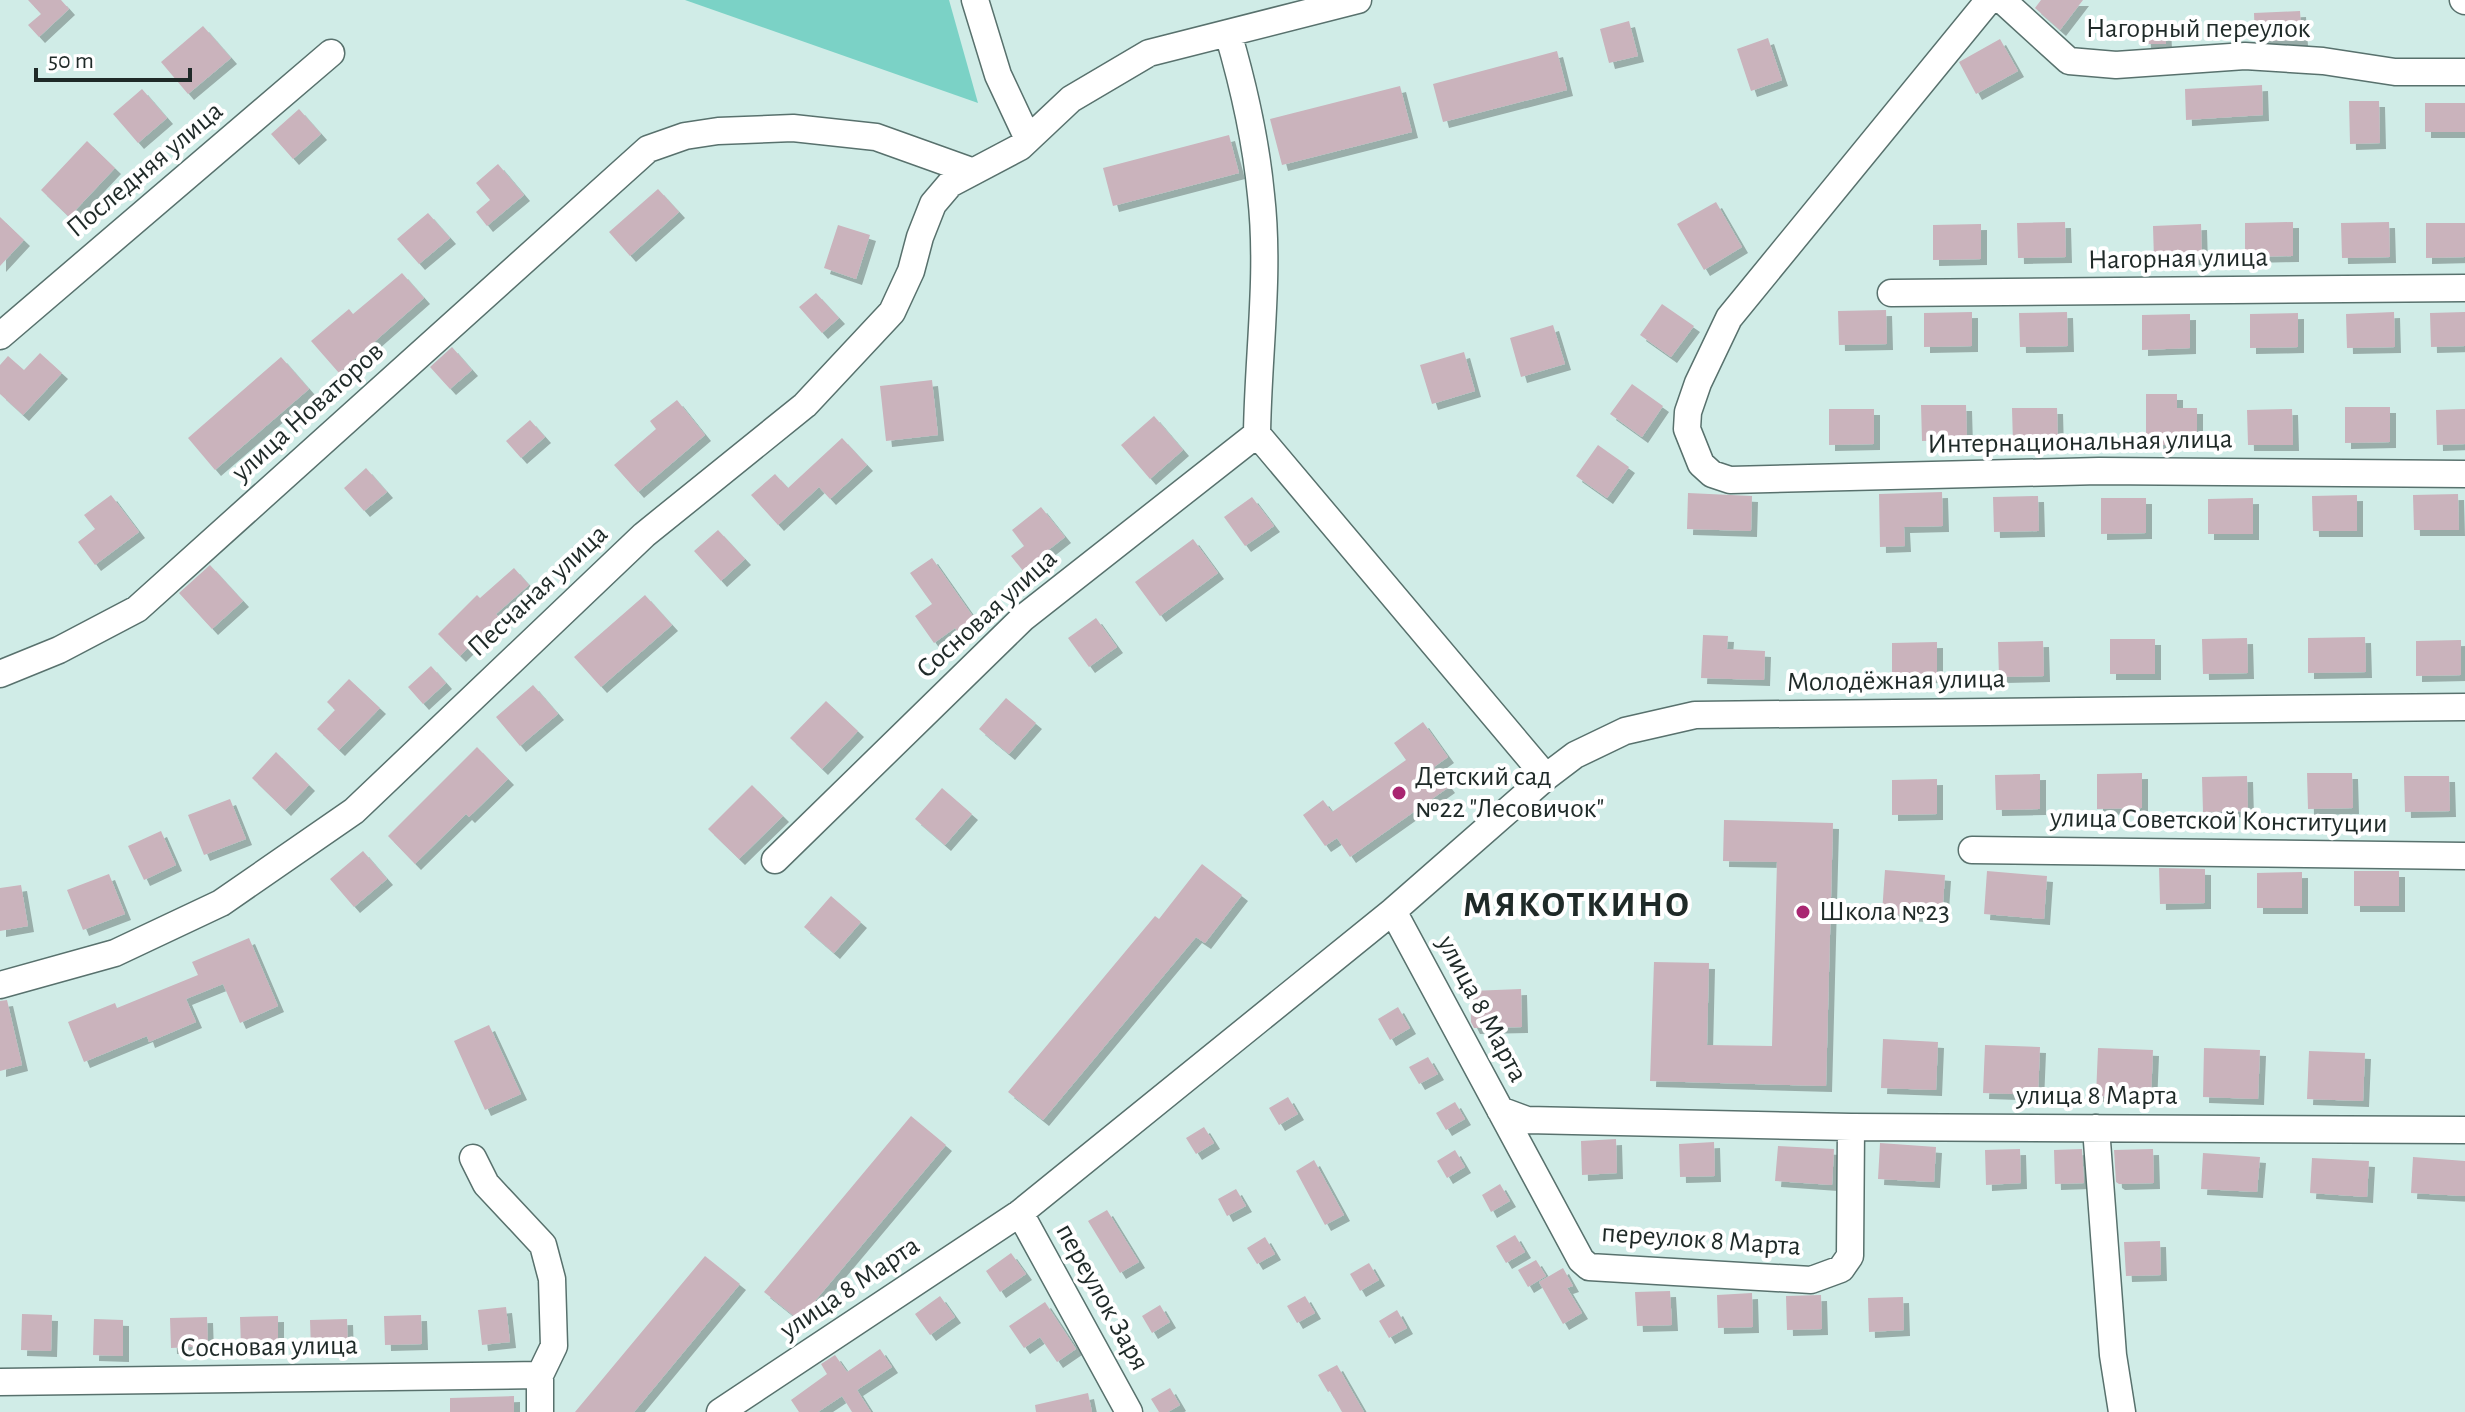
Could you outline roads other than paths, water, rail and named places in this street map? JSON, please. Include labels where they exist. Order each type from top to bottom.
[{"type":"street","points":[[975,0],[998,75],[1028,139]]},
{"type":"street","name":"Песчаная улица","points":[[0,985],[115,953],[221,903],[354,811],[644,535],[805,405],[892,312],[911,271],[933,204],[950,184],[1020,147],[1071,99],[1149,53],[1358,0]]},
{"type":"street","name":"Интернациональная улица","points":[[1989,0],[1729,318],[1698,383],[1688,412],[1687,429],[1701,464],[1712,474],[1730,480],[2099,471],[2465,474]]},
{"type":"street","name":"Нагорный переулок","points":[[2002,0],[2069,61],[2116,65],[2245,56],[2323,61],[2395,72],[2465,72]]},
{"type":"street","points":[[1228,33],[1240,73],[1262,195],[1263,295],[1257,434],[1546,777]]},
{"type":"street","name":"Последняя улица","points":[[0,336],[331,53]]},
{"type":"street","name":"улица Новаторов","points":[[0,674],[59,650],[137,609],[634,160],[659,144],[718,131],[793,128],[876,137],[971,171]]},
{"type":"street","name":"Нагорная улица","points":[[1891,293],[2465,288]]},
{"type":"street","name":"Сосновая улица","points":[[775,860],[1023,618],[1257,434]]},
{"type":"street","name":"Молодёжная улица","points":[[1393,911],[1546,777],[1598,742],[1655,723],[1695,715],[2465,707]]},
{"type":"street","name":"улица Советской Конституции","points":[[1972,850],[2465,856]]},
{"type":"street","name":"улица 8 Марта","points":[[720,1412],[1020,1213],[1393,911],[1500,1110],[1527,1120],[1851,1127],[2465,1130]]},
{"type":"street","name":"переулок 8 Марта","points":[[1500,1110],[1581,1260],[1589,1267],[1811,1280],[1841,1269],[1850,1256],[1851,1127]]},
{"type":"street","points":[[2096,1128],[2113,1355],[2122,1412]]},
{"type":"street","points":[[473,1158],[486,1184],[543,1245],[552,1279],[554,1346],[540,1375],[540,1412]]},
{"type":"street","name":"переулок Заря","points":[[1020,1213],[1129,1412]]},
{"type":"street","name":"Сосновая улица","points":[[0,1382],[540,1375]]},
{"type":"place","name":"Детский сад №22 \"Лесовичок\"","points":[[1399,793]]},
{"type":"place","name":"Школа №23","points":[[1803,912]]},
{"type":"district","name":"МЯКОТКИНО","points":[[1577,905]]}]
